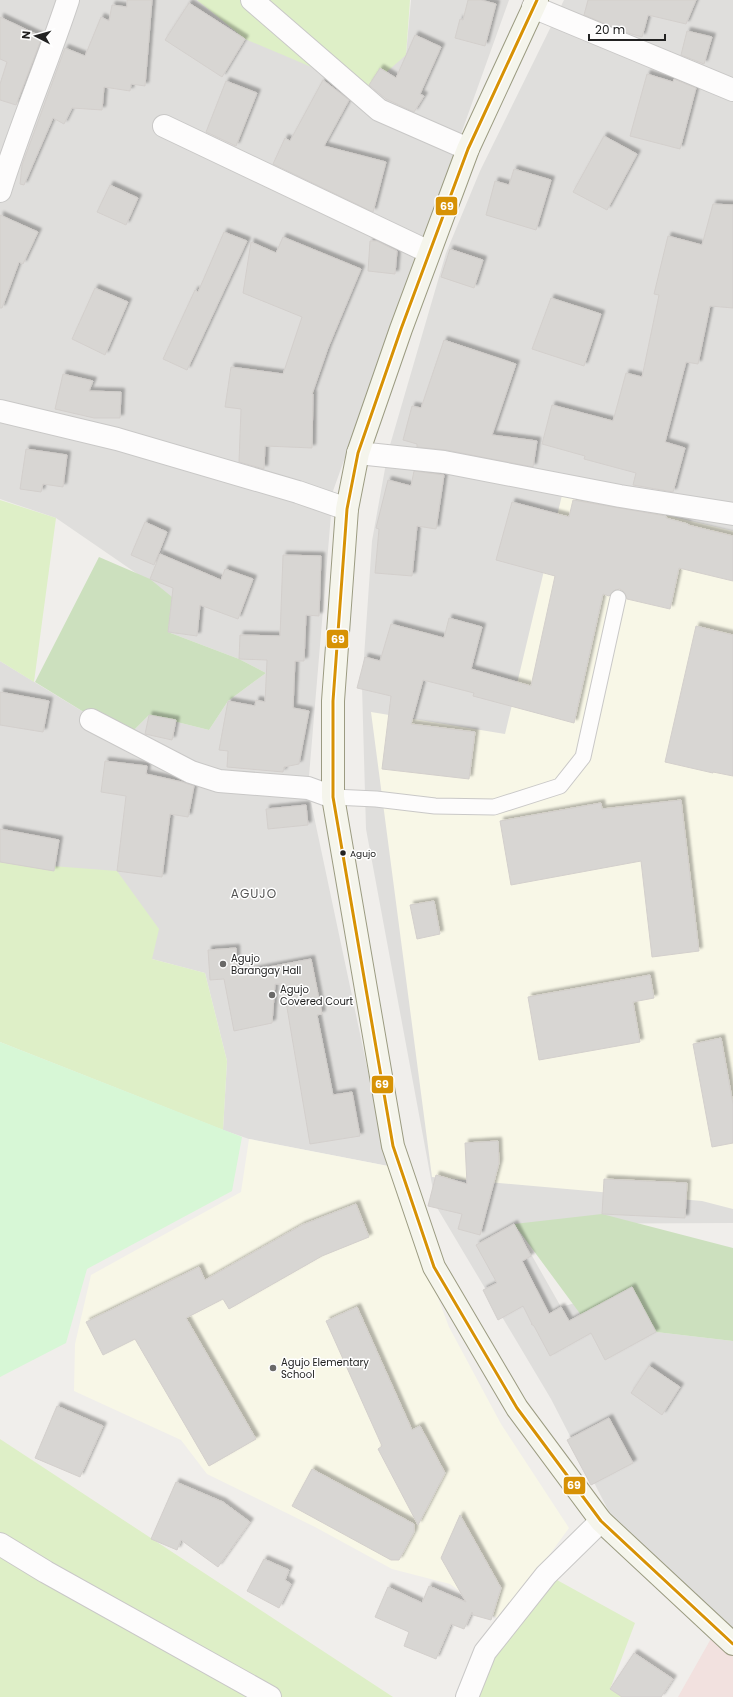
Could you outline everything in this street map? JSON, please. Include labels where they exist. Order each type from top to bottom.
[{"type":"main road","points":[[535,4],[468,149],[429,252],[358,453],[347,509],[333,701],[333,797],[393,1146],[434,1267],[517,1408],[601,1520],[733,1644]]},
{"type":"street","points":[[0,191],[10,159],[68,0]]},
{"type":"street","points":[[252,0],[378,110],[468,149]]},
{"type":"street","points":[[535,4],[733,90]]},
{"type":"street","points":[[164,126],[429,252]]},
{"type":"street","points":[[0,411],[117,439],[322,499],[347,509]]},
{"type":"street","points":[[358,453],[444,462],[620,496],[733,514]]},
{"type":"street","points":[[91,720],[190,772],[219,781],[308,788],[333,797]]},
{"type":"street","points":[[467,1697],[486,1652],[546,1575],[601,1520]]},
{"type":"street","points":[[0,1544],[46,1572],[270,1697]]},
{"type":"lane","points":[[333,797],[376,799],[435,806],[494,807],[560,786],[583,757],[618,598]]},
{"type":"shaded area","points":[[0,0],[197,0],[245,39],[406,55],[411,0],[509,0],[333,491],[308,788],[388,1166],[249,1139],[223,1130],[227,1061],[205,973],[152,959],[0,862],[0,661],[126,738],[149,715],[209,730],[228,701],[266,673],[239,659],[168,632],[171,597],[56,518],[0,499],[0,221],[2,216],[0,215]]},
{"type":"shaded area","points":[[564,0],[733,0],[733,1223],[514,1224],[561,1307],[632,1287],[656,1332],[733,1341],[733,1650],[622,1537],[551,1399],[436,1206],[366,829],[362,686],[372,541],[388,452],[446,253],[480,171]]},
{"type":"shaded area","points":[[563,491],[733,531],[733,1209],[702,1201],[432,1177],[371,712],[505,734]]},
{"type":"shaded area","name":"Agujo Elementary School","points":[[249,1139],[388,1166],[449,1327],[501,1424],[569,1528],[501,1621],[450,1584],[392,1569],[315,1527],[207,1474],[181,1440],[74,1391],[75,1344],[91,1275],[241,1192]]},
{"type":"shaded area","points":[[713,1635],[733,1652],[733,1697],[678,1697]]},
{"type":"green space","points":[[197,0],[410,0],[406,55],[366,90],[245,39]]},
{"type":"green space","points":[[0,500],[56,518],[34,682],[0,661]]},
{"type":"green space","points":[[99,557],[150,579],[172,597],[168,632],[239,659],[266,673],[228,701],[209,730],[149,715],[126,738],[35,682]]},
{"type":"green space","points":[[0,862],[117,871],[159,929],[152,959],[205,973],[227,1061],[223,1130],[0,1042]]},
{"type":"green space","points":[[0,1042],[242,1137],[232,1191],[87,1269],[66,1343],[0,1377]]},
{"type":"green space","points":[[602,1214],[733,1248],[733,1341],[656,1332],[632,1287],[581,1315],[514,1224]]},
{"type":"green space","points":[[0,1439],[393,1697],[0,1697]]},
{"type":"green space","points":[[557,1580],[635,1623],[610,1689],[622,1697],[477,1697],[493,1656]]},
{"type":"building","points":[[127,0],[152,0],[145,86],[131,84],[130,91],[104,87],[102,110],[72,108],[64,124],[53,118],[24,185],[20,184],[22,165],[65,48],[85,56],[101,17],[109,21],[112,5],[127,7]]},
{"type":"building","points":[[468,0],[481,0],[496,4],[485,46],[455,38],[460,19],[463,20]]},
{"type":"building","points":[[588,0],[696,0],[686,24],[648,15],[642,37],[628,33],[584,15]]},
{"type":"building","points":[[189,3],[245,39],[222,77],[165,40]]},
{"type":"building","points":[[0,17],[42,37],[16,105],[0,100],[0,84],[7,62],[0,59]]},
{"type":"building","points":[[687,31],[712,37],[704,64],[681,55]]},
{"type":"building","points":[[415,35],[441,47],[420,94],[424,96],[414,112],[386,99],[369,85],[380,68],[396,78]]},
{"type":"building","points":[[647,74],[673,82],[674,79],[696,88],[680,149],[630,136]]},
{"type":"building","points":[[323,80],[349,100],[324,146],[386,162],[373,212],[273,164],[285,138],[290,141]]},
{"type":"building","points":[[226,81],[257,93],[236,146],[206,132]]},
{"type":"building","points":[[604,136],[637,154],[607,210],[573,192]]},
{"type":"building","points":[[514,169],[551,180],[536,230],[486,215],[495,181],[509,185]]},
{"type":"building","points":[[110,185],[138,198],[126,225],[97,212]]},
{"type":"building","points":[[713,204],[733,205],[733,308],[710,306],[698,364],[686,362],[665,442],[685,448],[673,492],[633,485],[636,473],[584,459],[585,456],[542,444],[552,405],[613,421],[626,373],[642,377],[659,295],[654,294],[668,236],[702,245]]},
{"type":"building","points":[[0,215],[38,232],[23,264],[19,262],[2,308],[0,308]]},
{"type":"building","points":[[224,232],[247,241],[187,370],[163,359],[195,290],[198,292]]},
{"type":"building","points":[[283,237],[361,269],[328,348],[312,394],[312,448],[265,446],[264,469],[239,462],[241,409],[225,407],[231,367],[283,374],[302,317],[243,293],[251,242],[276,253]]},
{"type":"building","points":[[370,241],[377,241],[397,251],[395,274],[368,271]]},
{"type":"building","points":[[450,249],[483,260],[474,288],[441,277]]},
{"type":"building","points":[[95,288],[128,302],[105,355],[72,339]]},
{"type":"building","points":[[551,298],[601,314],[584,366],[532,349]]},
{"type":"building","points":[[444,340],[516,364],[492,435],[537,441],[533,467],[446,450],[417,447],[417,444],[403,440],[412,406],[421,408]]},
{"type":"building","points":[[63,374],[93,381],[89,391],[121,392],[120,418],[94,418],[55,409]]},
{"type":"building","points":[[26,449],[67,455],[63,487],[43,484],[41,492],[20,489]]},
{"type":"building","points":[[414,471],[444,475],[436,529],[417,526],[412,576],[375,573],[379,529],[376,528],[388,480],[411,486]]},
{"type":"building","points":[[573,500],[666,516],[666,518],[688,525],[733,536],[733,581],[679,568],[670,609],[627,599],[624,592],[620,589],[615,590],[609,596],[603,594],[574,723],[473,696],[474,693],[423,680],[411,724],[475,732],[469,779],[382,769],[391,696],[357,688],[365,657],[380,661],[391,624],[444,638],[449,618],[482,627],[471,669],[531,686],[555,576],[496,560],[512,502],[569,517]]},
{"type":"building","points":[[145,522],[167,532],[154,565],[131,555]]},
{"type":"building","points":[[160,554],[221,580],[225,569],[253,579],[238,619],[200,605],[197,636],[168,632],[173,588],[150,579]]},
{"type":"building","points":[[283,555],[321,556],[319,616],[306,615],[304,661],[295,661],[293,708],[309,711],[299,764],[284,767],[283,772],[227,767],[228,751],[219,750],[228,701],[255,706],[256,700],[265,702],[267,660],[239,659],[240,635],[280,636]]},
{"type":"building","points":[[696,626],[733,635],[733,776],[665,762]]},
{"type":"building","points":[[0,692],[49,701],[43,732],[0,725]]},
{"type":"building","points":[[149,715],[176,720],[172,740],[145,734]]},
{"type":"building","points":[[105,761],[147,766],[146,774],[194,786],[188,817],[170,814],[162,877],[117,871],[126,796],[101,792]]},
{"type":"building","points":[[681,800],[699,951],[652,957],[641,861],[511,885],[500,821],[601,803],[602,809]]},
{"type":"building","points":[[306,805],[308,825],[268,829],[266,809]]},
{"type":"building","points":[[0,829],[59,840],[54,871],[0,862]]},
{"type":"building","points":[[434,901],[440,934],[417,939],[410,905]]},
{"type":"building","points":[[236,948],[237,973],[311,959],[322,1014],[317,1015],[333,1095],[352,1092],[360,1136],[310,1144],[283,984],[275,984],[272,1023],[234,1031],[224,979],[210,980],[208,950]]},
{"type":"building","points":[[650,975],[654,998],[633,1002],[640,1042],[539,1060],[528,997]]},
{"type":"building","points":[[721,1038],[733,1104],[733,1143],[712,1147],[693,1044]]},
{"type":"building","points":[[498,1141],[499,1163],[480,1235],[458,1229],[462,1214],[428,1206],[436,1175],[467,1184],[465,1143]]},
{"type":"building","points":[[604,1179],[687,1183],[685,1218],[602,1214]]},
{"type":"building","points":[[356,1204],[369,1237],[322,1256],[229,1309],[223,1299],[186,1318],[256,1439],[209,1466],[135,1339],[103,1355],[86,1322],[199,1267],[205,1280],[302,1225]]},
{"type":"building","points":[[514,1224],[531,1256],[522,1261],[549,1314],[561,1307],[569,1321],[632,1287],[656,1332],[605,1360],[591,1333],[550,1356],[534,1326],[531,1324],[523,1306],[498,1320],[483,1290],[497,1283],[476,1245]]},
{"type":"building","points":[[357,1307],[412,1430],[420,1426],[445,1473],[418,1525],[378,1449],[382,1446],[326,1321]]},
{"type":"building","points":[[649,1366],[680,1387],[662,1415],[631,1393]]},
{"type":"building","points":[[57,1406],[103,1426],[80,1477],[35,1458]]},
{"type":"building","points":[[609,1418],[633,1463],[591,1485],[567,1440]]},
{"type":"building","points":[[312,1469],[414,1524],[414,1532],[399,1560],[391,1560],[292,1506]]},
{"type":"building","points":[[176,1482],[223,1502],[250,1522],[218,1567],[181,1540],[177,1550],[151,1539]]},
{"type":"building","points":[[460,1515],[501,1588],[491,1620],[473,1615],[472,1612],[464,1629],[451,1624],[436,1659],[404,1646],[409,1632],[375,1617],[388,1587],[422,1603],[429,1586],[466,1602],[441,1558]]},
{"type":"building","points":[[264,1559],[289,1570],[285,1580],[291,1584],[279,1608],[247,1591]]},
{"type":"building","points":[[634,1653],[673,1679],[661,1697],[622,1697],[610,1689]]},
{"type":"transit line","name":"69","points":[[537,0],[468,149],[401,329],[358,453],[347,509],[333,701],[333,797],[393,1146],[434,1267],[517,1408],[601,1521],[733,1644]]},
{"type":"place","name":"Agujo","points":[[343,853]]},
{"type":"place","name":"Agujo Barangay Hall","points":[[223,964]]},
{"type":"place","name":"Agujo Covered Court","points":[[272,995]]},
{"type":"place","name":"Agujo Elementary School","points":[[273,1368]]},
{"type":"district","name":"AGUJO","points":[[254,894]]}]
